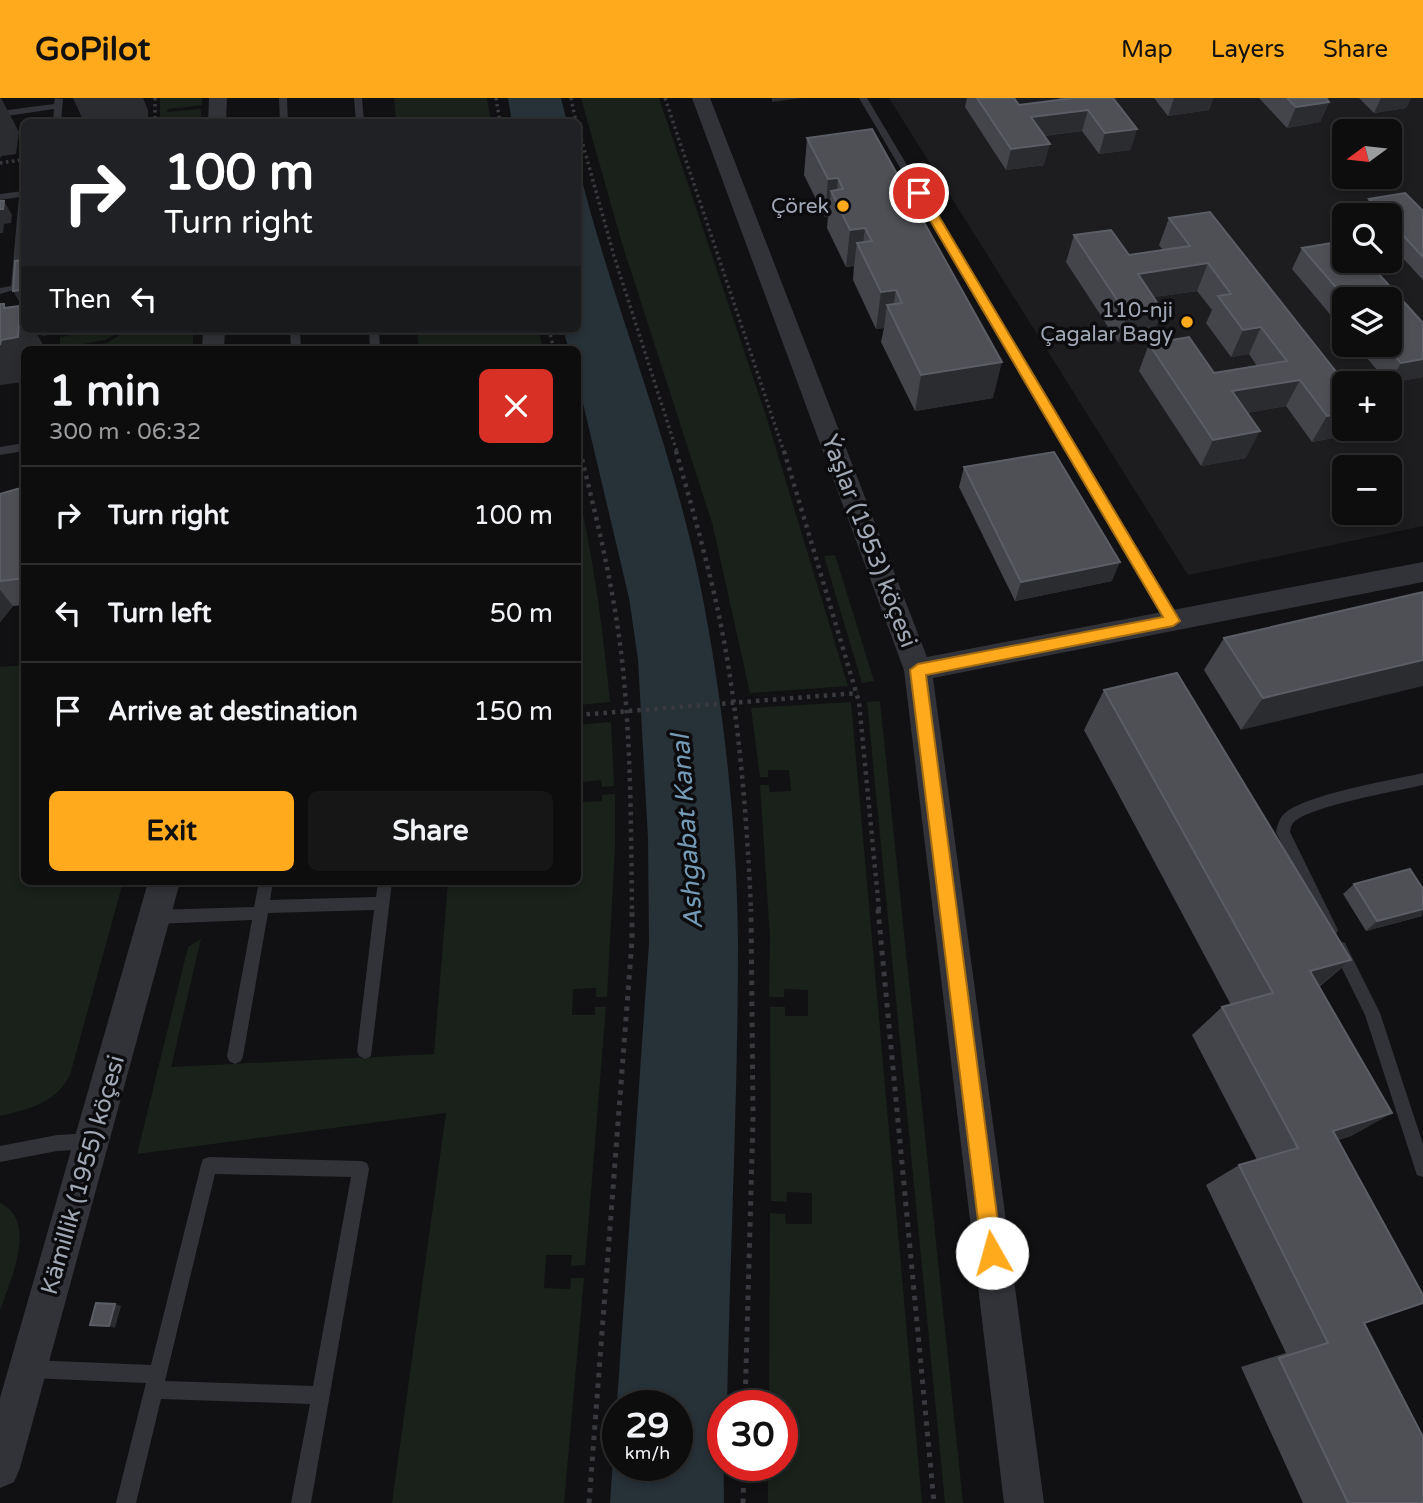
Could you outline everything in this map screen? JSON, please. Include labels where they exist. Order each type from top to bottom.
[{"type":"street","points":[[217,119],[218,98]]},
{"type":"street","name":"Ýaşlar (1953) köçesi","points":[[701,98],[918,670],[1024,1503]]},
{"type":"street","points":[[918,670],[1423,572]]},
{"type":"street","name":"Kämillik (1955) köçesi","points":[[0,1468],[163,885]]},
{"type":"lane","points":[[283,98],[284,119]]},
{"type":"lane","points":[[358,98],[360,119]]},
{"type":"lane","points":[[863,98],[1173,621]]},
{"type":"lane","points":[[0,114],[59,102]]},
{"type":"lane","points":[[0,197],[21,194]]},
{"type":"lane","points":[[0,291],[16,288],[21,229]]},
{"type":"lane","points":[[0,451],[21,448]]},
{"type":"lane","points":[[1423,779],[1337,800],[1292,816],[1285,823],[1283,832],[1372,1013],[1423,1169]]},
{"type":"lane","points":[[235,1056],[265,885]]},
{"type":"lane","points":[[365,1051],[385,885]]},
{"type":"lane","points":[[155,917],[383,903]]},
{"type":"lane","points":[[0,1154],[57,1143],[93,1141]]},
{"type":"lane","points":[[126,1503],[209,1165],[361,1169],[301,1503]]},
{"type":"lane","points":[[29,1369],[320,1395]]},
{"type":"path","points":[[155,98],[155,119]]},
{"type":"path","points":[[496,98],[500,119]]},
{"type":"path","points":[[571,98],[576,119]]},
{"type":"path","points":[[665,98],[774,419],[858,693],[934,1503]]},
{"type":"path","points":[[581,140],[609,242],[698,525],[725,645],[742,778],[754,940],[745,1390]]},
{"type":"path","points":[[0,163],[21,160]]},
{"type":"path","points":[[581,454],[613,599],[626,710],[631,786],[632,940],[589,1503]]},
{"type":"path","points":[[581,715],[858,693]]},
{"type":"path","points":[[743,1503],[744,1481]]},
{"type":"shaded area","points":[[160,98],[202,98],[202,105],[168,109],[167,112],[201,109],[201,119],[160,119]]},
{"type":"shaded area","points":[[394,98],[487,98],[490,119],[396,119]]},
{"type":"shaded area","points":[[581,98],[659,98],[767,419],[848,686],[750,693],[713,526],[621,240]]},
{"type":"shaded area","name":"110-nji Çagalar Bagy","points":[[889,98],[1423,98],[1423,526],[1188,575]]},
{"type":"shaded area","points":[[85,333],[118,333],[105,340],[71,346],[60,346],[60,337]]},
{"type":"shaded area","points":[[123,333],[193,333],[193,346],[88,346],[107,343]]},
{"type":"shaded area","points":[[417,333],[539,333],[542,346],[419,346]]},
{"type":"shaded area","points":[[581,505],[597,596],[610,702],[581,705]]},
{"type":"shaded area","points":[[835,555],[874,681],[862,683],[824,556]]},
{"type":"shaded area","points":[[21,665],[21,885],[122,885],[70,1075],[49,1099],[31,1108],[0,1116],[0,667]]},
{"type":"shaded area","points":[[880,701],[963,1503],[945,1503],[867,702]]},
{"type":"shaded area","points":[[851,702],[922,1503],[768,1503],[768,1481],[798,1481],[798,1390],[769,1390],[770,1213],[785,1214],[786,1224],[812,1224],[812,1193],[787,1192],[786,1202],[771,1201],[770,1007],[785,1007],[785,1016],[808,1016],[808,990],[784,989],[784,997],[769,997],[770,937],[760,785],[769,785],[770,792],[791,791],[789,770],[768,770],[768,777],[760,777],[751,708]]},
{"type":"shaded area","points":[[611,722],[614,786],[602,787],[601,780],[581,782],[581,725]]},
{"type":"shaded area","points":[[615,794],[607,997],[596,997],[596,988],[573,989],[572,1015],[595,1015],[595,1007],[606,1007],[585,1265],[571,1266],[572,1255],[546,1255],[544,1288],[570,1289],[571,1278],[584,1278],[564,1503],[392,1503],[446,1113],[137,1154],[188,947],[201,939],[171,1067],[434,1054],[448,885],[581,885],[581,802],[602,801],[602,795]]},
{"type":"shaded area","points":[[0,1203],[12,1212],[18,1223],[20,1237],[15,1268],[0,1311]]},
{"type":"water","points":[[508,98],[561,98],[566,119],[512,119]]},
{"type":"water","name":"Ashgabat Kanal","points":[[581,176],[688,531],[708,628],[722,717],[732,808],[738,943],[727,1390],[707,1390],[707,1481],[724,1481],[724,1503],[610,1503],[612,1481],[693,1481],[693,1390],[618,1390],[649,943],[648,838],[638,659],[629,598],[581,395],[581,346],[568,346],[564,333],[581,333]]},
{"type":"building","points":[[977,98],[1014,98],[1019,105],[1074,98],[1113,98],[1137,129],[1105,133],[1088,110],[1031,117],[1050,144],[1011,149]]},
{"type":"building","points":[[1287,98],[1326,98],[1329,102],[1296,107]]},
{"type":"building","points":[[872,129],[1002,362],[921,375],[887,305],[902,303],[896,290],[881,292],[857,243],[872,241],[865,228],[850,230],[831,191],[843,189],[838,178],[828,179],[807,138]]},
{"type":"building","points":[[1405,193],[1423,211],[1423,257],[1402,234],[1402,203],[1373,203],[1369,199]]},
{"type":"building","points":[[1210,212],[1336,371],[1332,371],[1332,415],[1327,416],[1300,380],[1232,391],[1260,431],[1213,440],[1149,344],[1189,337],[1214,373],[1287,361],[1261,327],[1243,330],[1218,296],[1231,294],[1208,263],[1138,274],[1162,310],[1127,315],[1074,235],[1111,230],[1129,255],[1190,246],[1169,218]]},
{"type":"building","points":[[1332,243],[1332,273],[1378,273],[1390,287],[1336,287],[1302,248]]},
{"type":"building","points":[[21,260],[21,290],[13,291],[15,261]]},
{"type":"building","points":[[1402,300],[1423,323],[1423,359],[1401,363],[1396,357],[1402,357]]},
{"type":"building","points":[[0,304],[4,304],[4,308],[20,306],[18,337],[1,340],[0,345]]},
{"type":"building","points":[[1054,452],[1120,562],[1021,582],[964,467]]},
{"type":"building","points":[[21,488],[21,578],[0,581],[0,494]]},
{"type":"building","points":[[1423,592],[1423,660],[1263,698],[1224,638]]},
{"type":"building","points":[[1177,673],[1351,960],[1310,971],[1392,1113],[1333,1131],[1423,1295],[1423,1303],[1364,1323],[1423,1437],[1423,1503],[1348,1503],[1279,1358],[1328,1343],[1239,1165],[1298,1148],[1222,1007],[1273,993],[1104,690]]},
{"type":"building","points":[[1410,869],[1423,889],[1423,909],[1377,921],[1354,884]]},
{"type":"building","points":[[96,1303],[115,1304],[109,1326],[90,1325]]},
{"type":"place","name":"Çörek","points":[[843,206]]},
{"type":"place","name":"110-nji Çagalar Bagy","points":[[1187,322]]},
{"type":"route","points":[[919,193],[1173,621],[918,670],[992,1253]]}]
